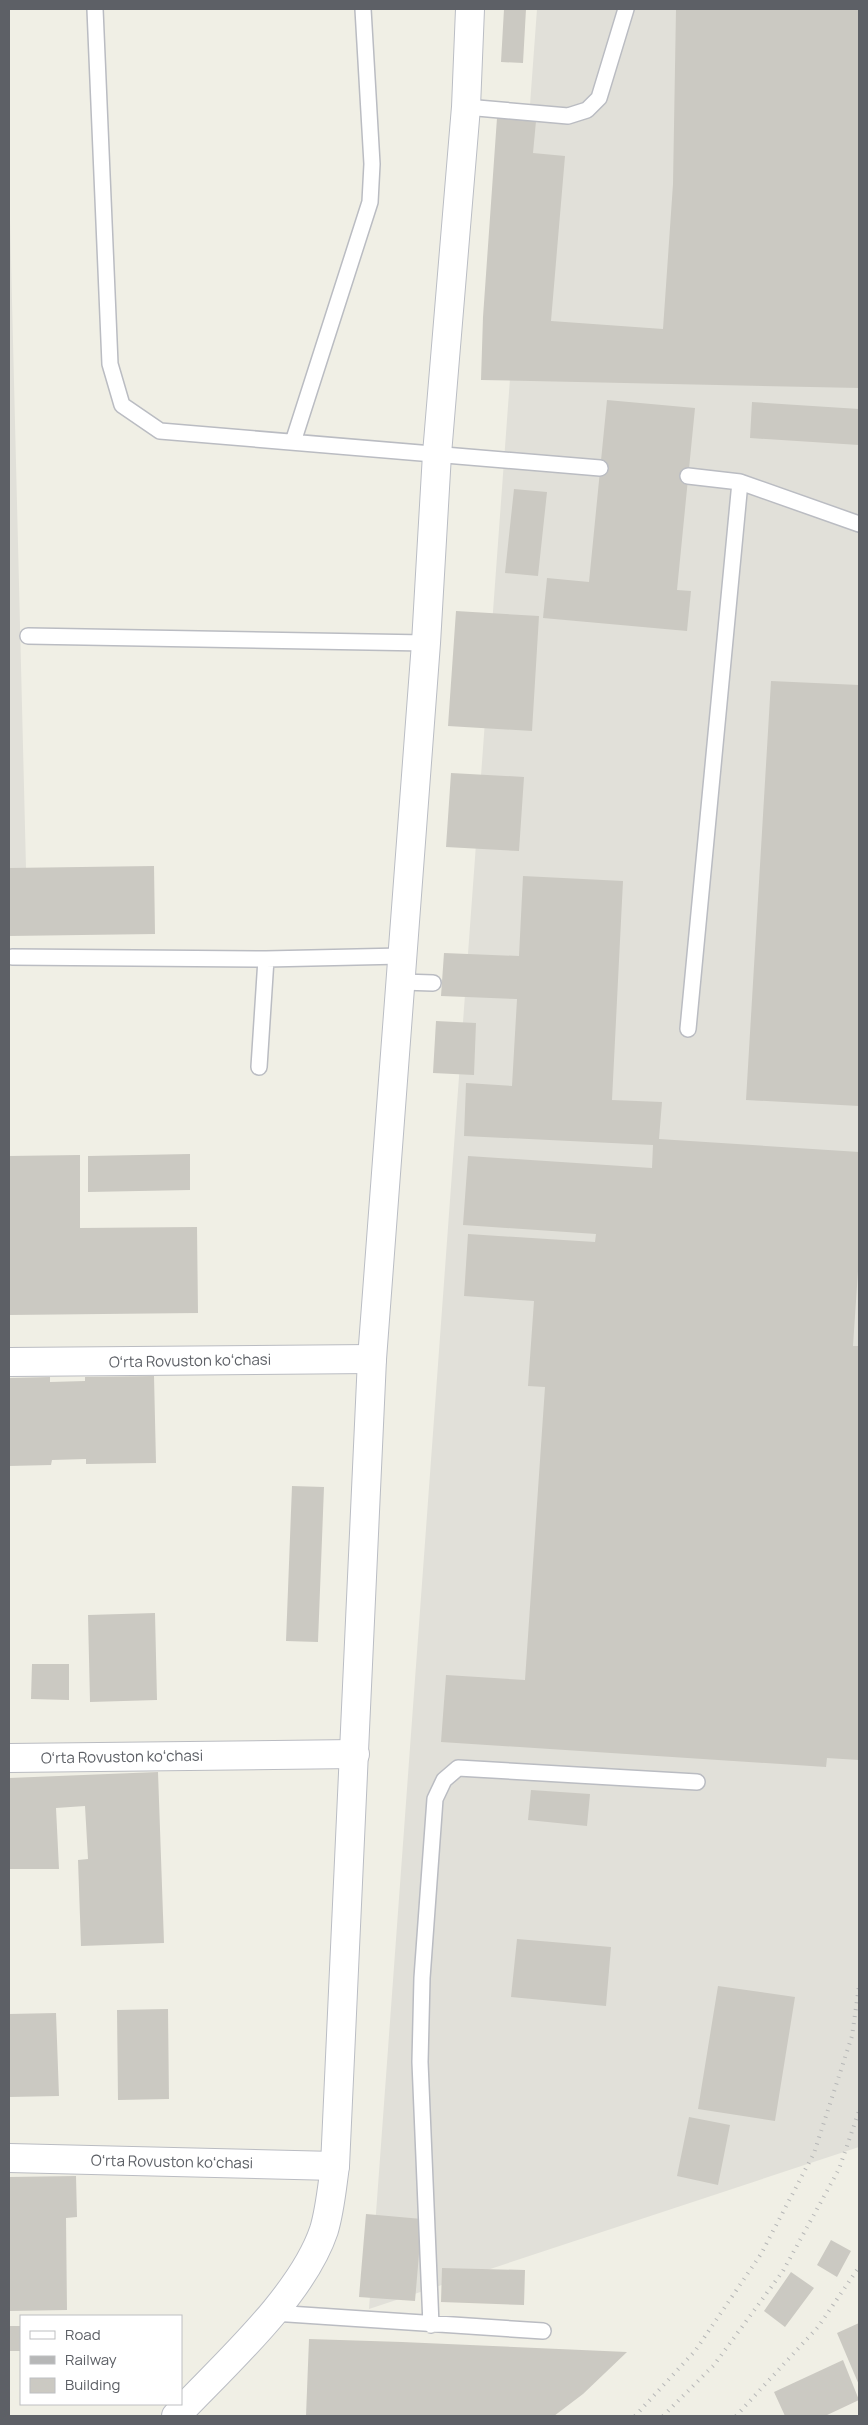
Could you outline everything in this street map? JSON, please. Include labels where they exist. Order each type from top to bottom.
[{"type":"street","points":[[176,2416],[273,2313],[308,2266],[321,2237],[336,2166],[372,1359],[426,643],[437,454],[466,107],[470,9]]},
{"type":"street","name":"Oʻrta Rovuston koʻchasi","points":[[9,1362],[372,1359]]},
{"type":"street","name":"Oʻrta Rovuston koʻchasi","points":[[9,1758],[354,1754]]},
{"type":"street","name":"Oʻrta Rovuston koʻchasi","points":[[9,2158],[336,2166]]},
{"type":"lane","points":[[95,9],[110,364],[122,406],[160,431],[600,468]]},
{"type":"lane","points":[[293,442],[370,202],[372,164],[363,9]]},
{"type":"lane","points":[[466,107],[568,116],[586,110],[599,98],[626,9]]},
{"type":"lane","points":[[688,476],[740,482],[859,524]]},
{"type":"lane","points":[[688,1029],[740,482]]},
{"type":"lane","points":[[28,636],[426,643]]},
{"type":"lane","points":[[12,957],[266,959],[402,969],[433,983]]},
{"type":"lane","points":[[259,1068],[266,959]]},
{"type":"lane","points":[[431,2325],[420,2062],[422,1987],[435,1799],[444,1780],[458,1768],[697,1782]]},
{"type":"lane","points":[[273,2313],[543,2331]]},
{"type":"shaded area","points":[[537,9],[859,9],[859,2147],[369,2309]]},
{"type":"shaded area","points":[[9,179],[26,868],[9,868]]},
{"type":"building","points":[[504,9],[526,9],[523,63],[501,62]]},
{"type":"building","points":[[676,9],[859,9],[859,388],[481,380],[483,317],[497,118],[536,121],[533,153],[565,156],[551,321],[663,329],[673,184]]},
{"type":"building","points":[[607,400],[695,408],[677,590],[691,591],[687,631],[543,618],[547,578],[589,582]]},
{"type":"building","points":[[752,402],[859,409],[859,445],[750,438]]},
{"type":"building","points":[[514,489],[547,492],[538,576],[505,573]]},
{"type":"building","points":[[456,611],[539,616],[532,731],[448,726]]},
{"type":"building","points":[[771,681],[859,685],[859,1106],[746,1100]]},
{"type":"building","points":[[451,773],[524,777],[519,851],[446,847]]},
{"type":"building","points":[[154,866],[155,934],[9,936],[9,868]]},
{"type":"building","points":[[523,876],[623,881],[612,1100],[662,1102],[659,1139],[859,1152],[859,1256],[853,1346],[859,1346],[859,1760],[827,1758],[826,1767],[441,1742],[446,1675],[525,1680],[545,1387],[528,1386],[534,1301],[464,1296],[468,1234],[595,1242],[596,1234],[463,1225],[468,1156],[652,1168],[653,1145],[464,1136],[466,1083],[512,1086],[517,999],[441,996],[444,953],[519,956]]},
{"type":"building","points":[[436,1021],[476,1023],[474,1075],[433,1073]]},
{"type":"building","points":[[190,1154],[190,1190],[88,1192],[88,1156]]},
{"type":"building","points":[[80,1155],[80,1228],[197,1227],[198,1313],[9,1315],[9,1156]]},
{"type":"building","points":[[154,1376],[156,1463],[86,1464],[86,1459],[52,1460],[51,1465],[9,1466],[9,1378],[50,1377],[50,1382],[85,1381],[85,1377]]},
{"type":"building","points":[[292,1486],[324,1487],[318,1642],[286,1641]]},
{"type":"building","points":[[155,1613],[157,1700],[90,1702],[88,1615]]},
{"type":"building","points":[[32,1664],[69,1664],[69,1700],[31,1699]]},
{"type":"building","points":[[158,1772],[164,1943],[81,1946],[78,1860],[88,1859],[85,1806],[56,1808],[59,1869],[9,1869],[9,1778]]},
{"type":"building","points":[[531,1790],[590,1794],[587,1826],[528,1820]]},
{"type":"building","points":[[517,1939],[611,1947],[606,2006],[511,1997]]},
{"type":"building","points":[[718,1986],[795,1997],[775,2121],[698,2109]]},
{"type":"building","points":[[168,2009],[169,2099],[118,2100],[117,2010]]},
{"type":"building","points":[[56,2013],[59,2096],[9,2097],[9,2014]]},
{"type":"building","points":[[689,2117],[730,2125],[718,2185],[677,2176]]},
{"type":"building","points":[[76,2176],[77,2217],[66,2218],[67,2310],[9,2311],[9,2177]]},
{"type":"building","points":[[366,2214],[422,2219],[415,2301],[359,2297]]},
{"type":"building","points":[[831,2240],[851,2251],[837,2277],[817,2265]]},
{"type":"building","points":[[442,2268],[525,2270],[524,2305],[441,2302]]},
{"type":"building","points":[[791,2272],[814,2288],[785,2327],[764,2311]]},
{"type":"building","points":[[859,2323],[859,2385],[837,2333]]},
{"type":"building","points":[[9,2326],[20,2326],[20,2351],[9,2351]]},
{"type":"building","points":[[309,2339],[627,2352],[583,2394],[554,2416],[306,2416]]},
{"type":"building","points":[[843,2360],[859,2400],[825,2416],[785,2416],[774,2392]]},
{"type":"railway","points":[[635,2416],[695,2351],[761,2254],[814,2153],[852,2036],[859,1986]]},
{"type":"railway","points":[[663,2416],[714,2365],[783,2271],[839,2169],[859,2111]]},
{"type":"railway","points":[[736,2416],[818,2327],[859,2267]]}]
